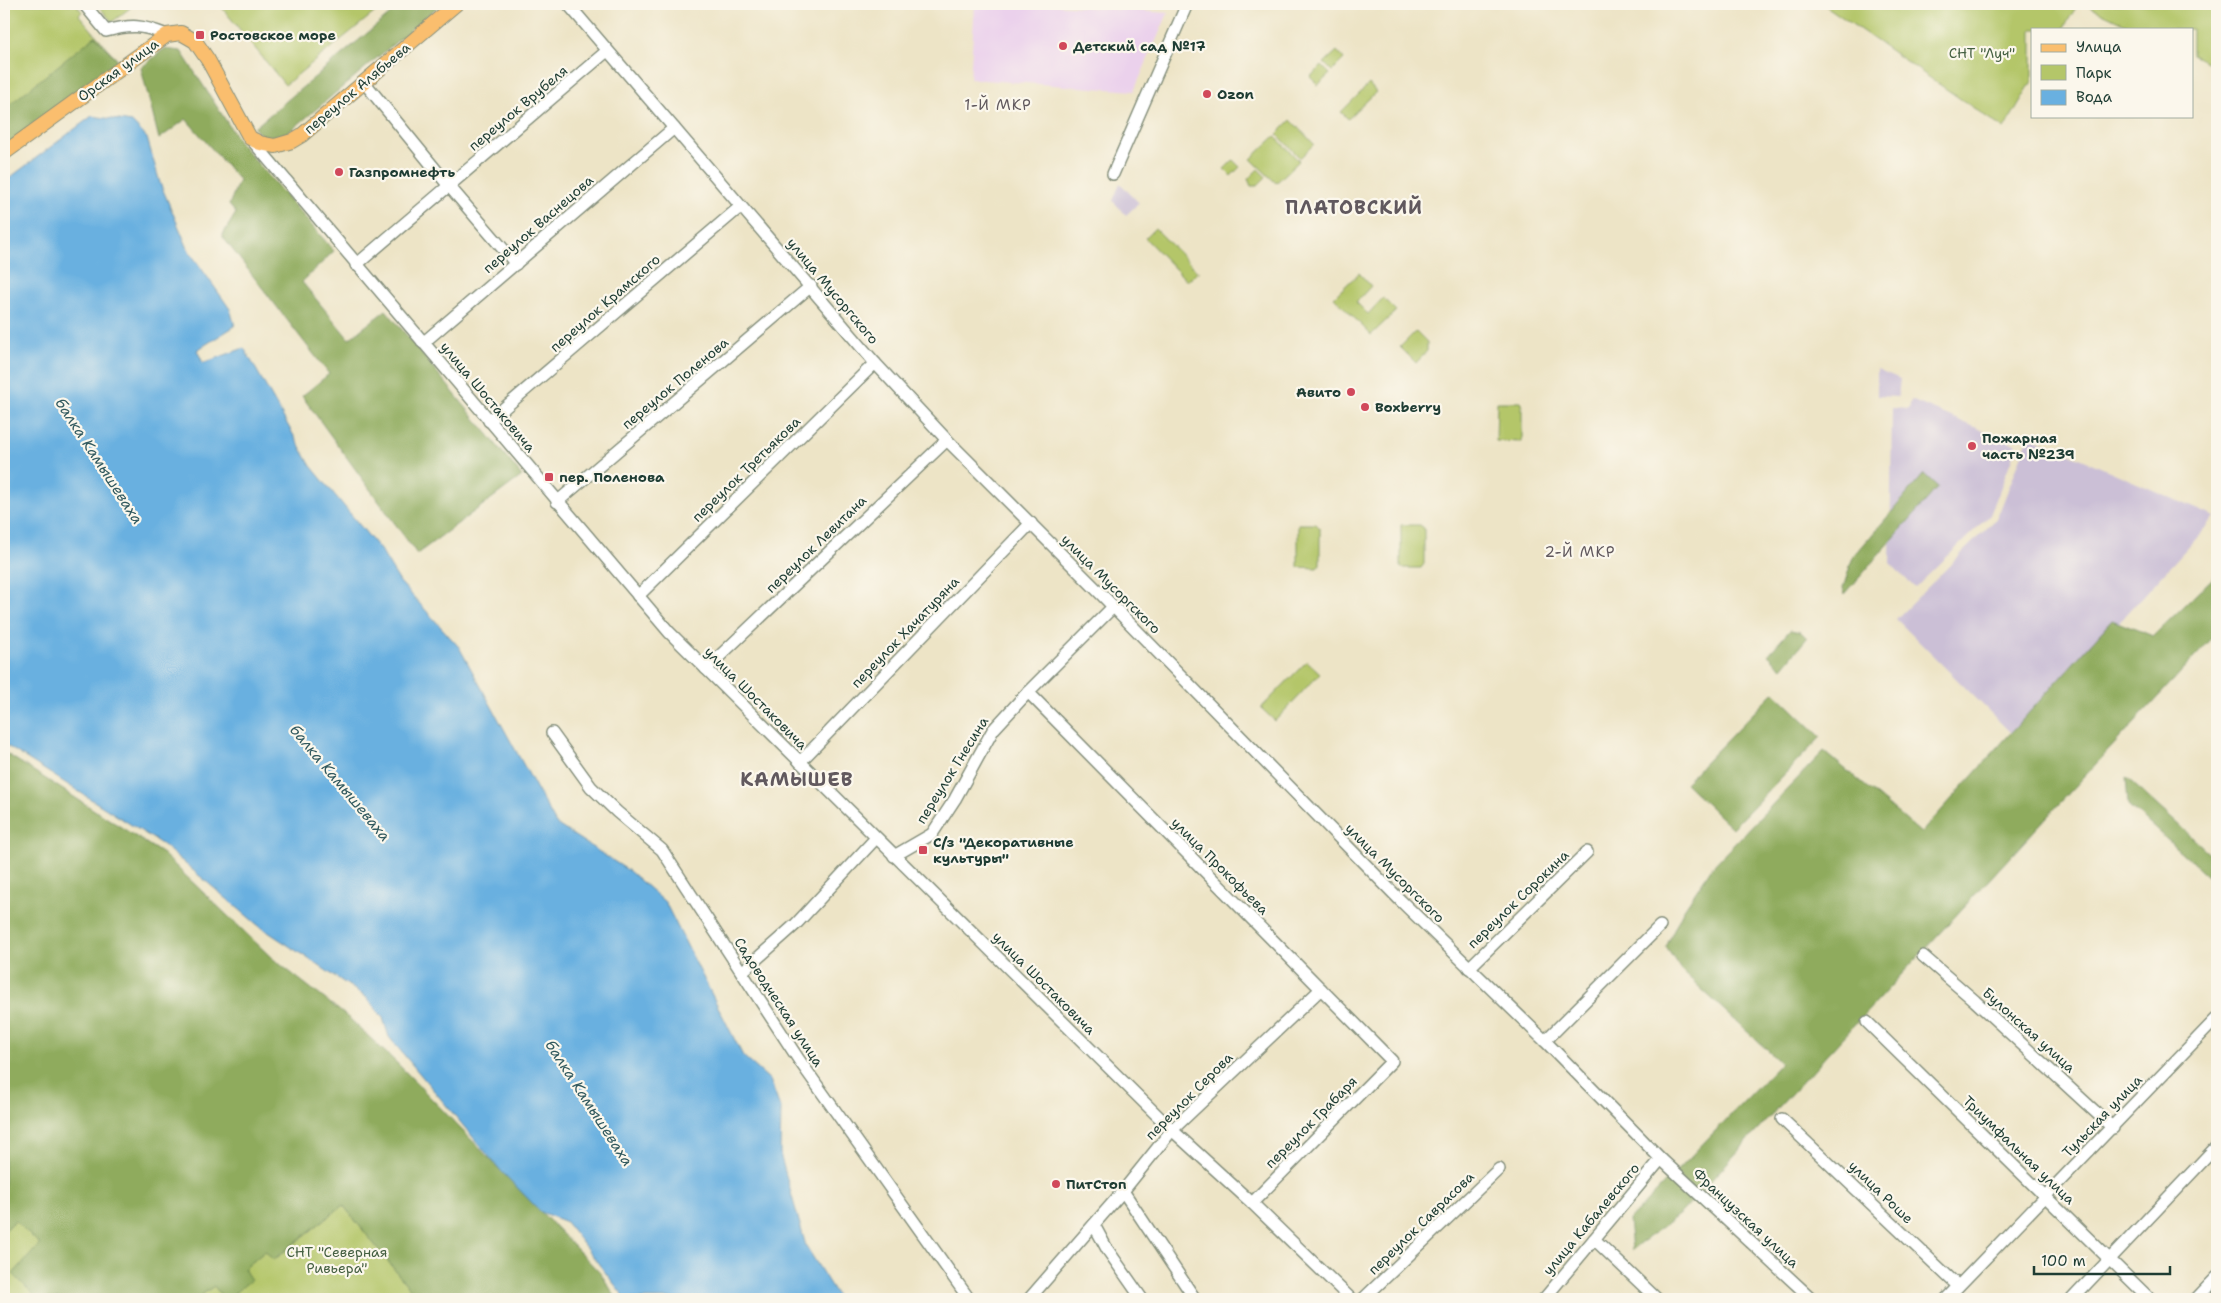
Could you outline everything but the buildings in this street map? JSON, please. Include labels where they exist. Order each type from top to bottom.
[{"type":"main road","name":"переулок Алябьева","points":[[250,138],[267,146],[275,146],[292,141],[302,135],[456,4]]},
{"type":"main road","name":"Орская улица","points":[[4,153],[167,35],[181,33],[188,36],[201,49],[250,138]]},
{"type":"street","points":[[84,4],[106,31],[132,25],[146,26],[167,35]]},
{"type":"street","name":"улица Мусоргского","points":[[568,4],[875,363],[947,440],[1469,968],[1545,1041],[1661,1159]]},
{"type":"street","points":[[1113,174],[1187,4]]},
{"type":"street","name":"переулок Врубеля","points":[[356,265],[607,51]]},
{"type":"street","points":[[364,82],[516,264]]},
{"type":"street","name":"переулок Васнецова","points":[[423,343],[674,128]]},
{"type":"street","name":"улица Шостаковича","points":[[250,138],[669,632],[1172,1130],[1252,1203],[1351,1299]]},
{"type":"street","name":"переулок Крамского","points":[[489,422],[740,207]]},
{"type":"street","name":"переулок Поленова","points":[[557,502],[811,286]]},
{"type":"street","name":"переулок Третьякова","points":[[638,596],[875,363]]},
{"type":"street","name":"переулок Левитана","points":[[706,669],[947,440]]},
{"type":"street","name":"переулок Хачатуряна","points":[[800,762],[1031,523]]},
{"type":"street","name":"переулок Гнесина","points":[[894,856],[932,834],[955,799],[993,730],[1113,607]]},
{"type":"street","name":"улица Прокофьева","points":[[1028,692],[1392,1062]]},
{"type":"street","name":"Садоводческая улица","points":[[552,733],[591,787],[662,850],[799,1060],[969,1299]]},
{"type":"street","points":[[742,972],[796,924],[876,838]]},
{"type":"street","name":"переулок Сорокина","points":[[1469,968],[1587,852]]},
{"type":"street","points":[[1545,1041],[1660,926]]},
{"type":"street","name":"Булонская улица","points":[[1922,956],[1975,1001],[2113,1128]]},
{"type":"street","name":"переулок Серова","points":[[1029,1299],[1172,1130],[1321,990]]},
{"type":"street","name":"Тульская улица","points":[[1946,1299],[2044,1196],[2113,1128],[2217,1018]]},
{"type":"street","name":"Триумфальная улица","points":[[1867,1022],[2150,1299]]},
{"type":"street","name":"переулок Грабаря","points":[[1252,1203],[1392,1062]]},
{"type":"street","name":"улица Роше","points":[[1782,1119],[1958,1286]]},
{"type":"street","points":[[2072,1299],[2217,1146]]},
{"type":"street","name":"улица Кабалевского","points":[[1544,1299],[1661,1159]]},
{"type":"street","name":"Французская улица","points":[[1661,1159],[1812,1299]]},
{"type":"street","name":"переулок Саврасова","points":[[1363,1299],[1499,1169]]},
{"type":"street","points":[[1123,1190],[1195,1299]]},
{"type":"street","points":[[1094,1224],[1107,1249],[1142,1299]]},
{"type":"street","points":[[1594,1239],[1657,1299]]},
{"type":"street","points":[[2196,1299],[2217,1277]]},
{"type":"shaded area","name":"Детский сад №17","points":[[975,4],[1042,4],[1168,13],[1134,91],[970,79]]},
{"type":"shaded area","points":[[1120,183],[1139,203],[1126,215],[1113,201]]},
{"type":"shaded area","points":[[1877,369],[1900,379],[1898,397],[1877,396]]},
{"type":"shaded area","points":[[1911,400],[2017,445],[1990,515],[1915,588],[1890,563],[1892,408],[1909,409]]},
{"type":"shaded area","points":[[2029,436],[2215,517],[2015,737],[1896,619],[1997,518]]},
{"type":"green space","points":[[4,4],[76,4],[82,12],[79,15],[119,62],[4,148]]},
{"type":"green space","points":[[97,4],[135,4],[112,22]]},
{"type":"green space","points":[[219,4],[385,4],[285,85]]},
{"type":"green space","points":[[402,4],[441,4],[282,138],[263,137],[254,128]]},
{"type":"green space","name":"СНТ \"Луч\"","points":[[1823,4],[2078,4],[2064,28],[2031,28],[2031,83],[2004,129]]},
{"type":"green space","points":[[2083,4],[2217,4],[2217,67],[2194,56],[2194,28],[2134,28]]},
{"type":"green space","points":[[95,36],[119,62],[4,148],[4,109]]},
{"type":"green space","points":[[164,49],[181,51],[241,144],[334,251],[302,282],[349,339],[386,310],[522,476],[417,554],[302,396],[329,374],[222,236],[236,213],[229,205],[239,180],[186,119],[159,139],[141,68]]},
{"type":"green space","points":[[1337,51],[1344,59],[1332,71],[1324,63]]},
{"type":"green space","points":[[1322,66],[1330,74],[1318,85],[1310,77]]},
{"type":"green space","points":[[1369,84],[1376,92],[1348,119],[1341,112]]},
{"type":"green space","points":[[1291,120],[1314,144],[1300,158],[1277,134]]},
{"type":"green space","points":[[1275,136],[1299,161],[1276,183],[1251,159]]},
{"type":"green space","points":[[1233,160],[1240,167],[1231,176],[1224,169]]},
{"type":"green space","points":[[1258,169],[1266,177],[1257,186],[1251,186],[1248,179]]},
{"type":"green space","points":[[1155,228],[1198,272],[1187,281],[1145,238]]},
{"type":"green space","points":[[1359,273],[1371,286],[1356,302],[1368,314],[1383,298],[1396,311],[1371,335],[1334,297]]},
{"type":"green space","points":[[1416,331],[1427,342],[1427,351],[1416,363],[1400,347]]},
{"type":"green space","points":[[1497,402],[1522,402],[1522,442],[1496,441]]},
{"type":"green space","points":[[1924,474],[1938,487],[1845,594],[1843,588],[1853,557]]},
{"type":"green space","points":[[1298,524],[1316,524],[1320,528],[1320,564],[1317,568],[1298,567]]},
{"type":"green space","points":[[1401,525],[1420,525],[1424,528],[1424,564],[1421,568],[1401,568]]},
{"type":"green space","points":[[2217,574],[2217,633],[1681,1213],[1632,1250],[1629,1220],[1781,1063],[1681,970],[1666,947],[1683,911],[1713,866],[1824,751],[1921,833],[2112,620],[2153,636]]},
{"type":"green space","points":[[1790,630],[1801,632],[1807,638],[1782,668],[1768,655]]},
{"type":"green space","points":[[1307,661],[1320,673],[1275,721],[1261,708]]},
{"type":"green space","points":[[1774,692],[1821,737],[1732,828],[1685,783]]},
{"type":"green space","points":[[4,752],[163,854],[272,958],[349,1018],[400,1066],[601,1274],[617,1299],[418,1299],[343,1205],[273,1260],[265,1251],[244,1269],[251,1280],[227,1299],[224,1299],[214,1286],[196,1299],[38,1299],[13,1274],[40,1244],[15,1221],[4,1231]]},
{"type":"green space","points":[[2126,777],[2217,860],[2217,884],[2128,805]]},
{"type":"green space","name":"СНТ \"Северная Ривьера\"","points":[[343,1205],[418,1299],[227,1299],[250,1280],[244,1269],[265,1251],[274,1260]]},
{"type":"green space","points":[[15,1221],[41,1244],[13,1274],[38,1299],[4,1299],[4,1231]]},
{"type":"green space","points":[[214,1286],[224,1299],[196,1299]]},
{"type":"water","name":"балка Камышеваха","points":[[92,116],[132,122],[147,138],[160,183],[189,251],[230,309],[235,326],[197,350],[203,363],[244,348],[311,466],[381,551],[400,582],[459,647],[556,824],[629,871],[665,902],[743,1056],[770,1080],[781,1110],[780,1154],[806,1246],[839,1299],[626,1299],[566,1222],[541,1212],[502,1172],[389,1037],[383,1018],[366,997],[259,926],[163,845],[4,744],[4,182]]},
{"type":"place","name":"Ростовское море","points":[[200,35]]},
{"type":"place","name":"Детский сад №17","points":[[1063,46]]},
{"type":"place","name":"Ozon","points":[[1207,94]]},
{"type":"place","name":"Газпромнефть","points":[[339,172]]},
{"type":"place","name":"Авито","points":[[1351,392]]},
{"type":"place","name":"Boxberry","points":[[1365,407]]},
{"type":"place","name":"Пожарная часть №239","points":[[1972,446]]},
{"type":"place","name":"пер. Поленова","points":[[549,477]]},
{"type":"place","name":"С/з \"Декоративные культуры\"","points":[[923,850]]},
{"type":"place","name":"ПитСтоп","points":[[1056,1184]]},
{"type":"district","name":"1-Й МКР","points":[[998,105]]},
{"type":"district","name":"ПЛАТОВСКИЙ","points":[[1354,207]]},
{"type":"district","name":"2-Й МКР","points":[[1580,552]]},
{"type":"district","name":"КАМЫШЕВ","points":[[797,779]]}]
